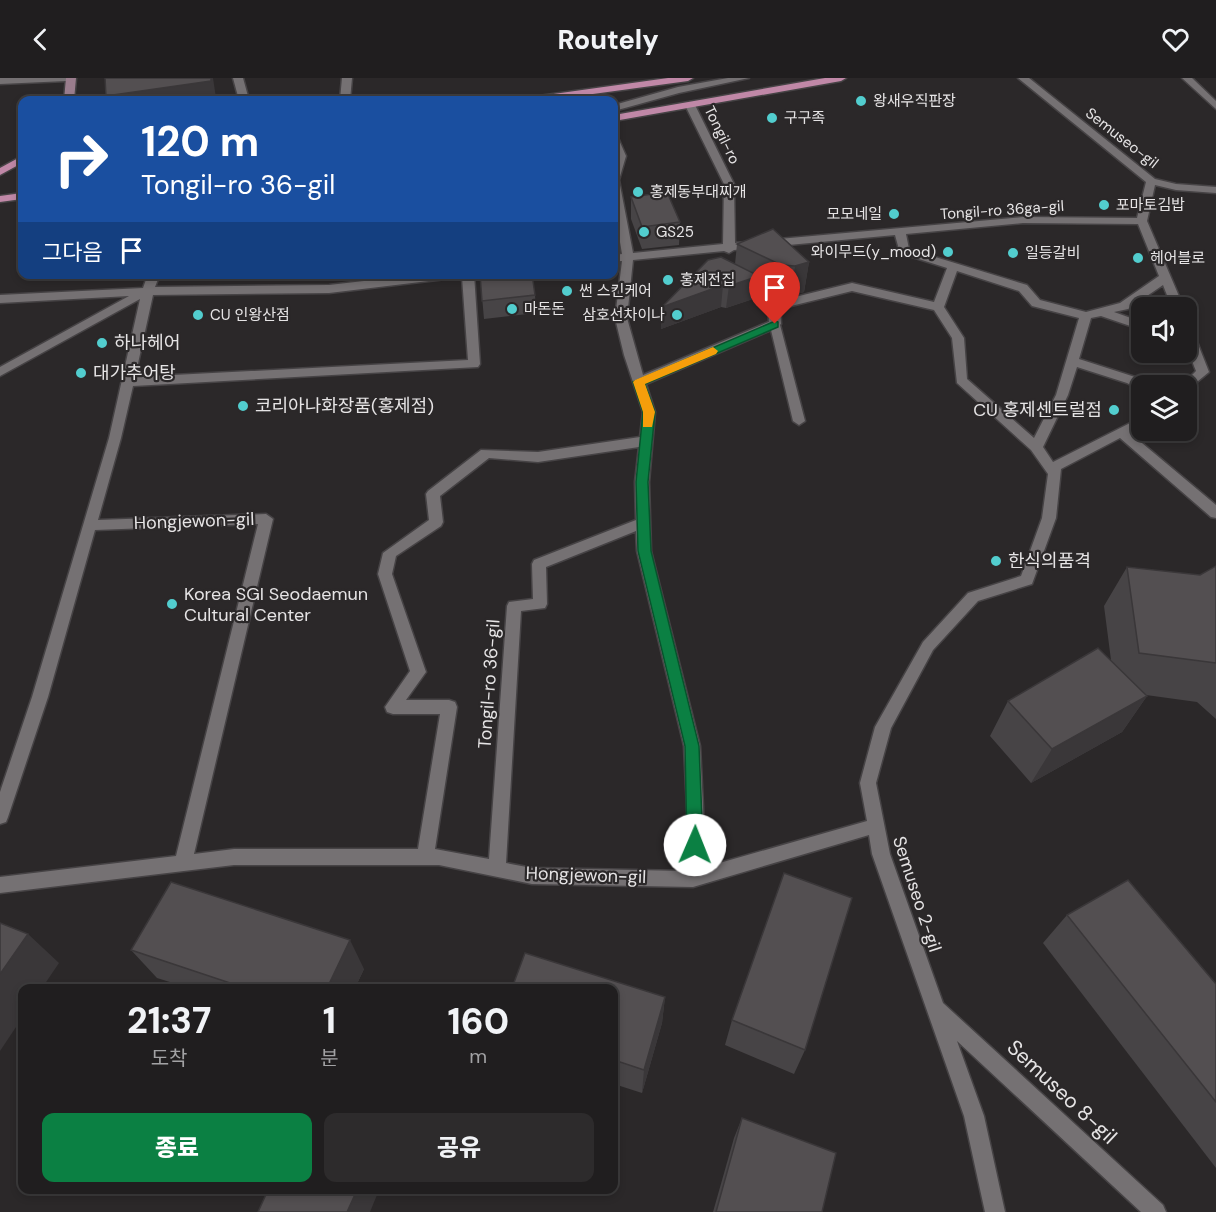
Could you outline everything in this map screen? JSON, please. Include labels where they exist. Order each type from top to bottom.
[{"type":"main road","points":[[69,96],[71,78]]},
{"type":"main road","points":[[560,96],[688,78]]},
{"type":"main road","name":"Tongil-ro","points":[[618,117],[842,78]]},
{"type":"main road","points":[[0,174],[18,162]]},
{"type":"main road","points":[[0,174],[18,173]]},
{"type":"main road","points":[[0,199],[18,197]]},
{"type":"street","points":[[0,81],[66,78]]},
{"type":"street","points":[[238,78],[243,96]]},
{"type":"street","points":[[345,96],[347,78]]},
{"type":"street","points":[[618,107],[678,90],[744,78]]},
{"type":"street","name":"Semuseo-gil","points":[[1023,78],[1151,181],[1176,187],[1216,190]]},
{"type":"street","points":[[1187,78],[1216,106]]},
{"type":"street","name":"Tongil-ro","points":[[690,105],[729,184],[729,249]]},
{"type":"street","points":[[618,149],[621,156],[618,166]]},
{"type":"street","points":[[1151,181],[1142,221],[1174,297]]},
{"type":"street","points":[[618,201],[628,255],[621,318],[649,412],[642,482],[644,551],[692,746],[696,828],[693,879]]},
{"type":"street","name":"Tongil-ro 36ga-gil","points":[[618,257],[708,254],[756,244],[1023,220],[1142,221]]},
{"type":"street","points":[[900,232],[904,251],[1023,288],[1036,303],[1086,316],[1124,306],[1166,277]]},
{"type":"street","points":[[938,308],[953,268]]},
{"type":"street","points":[[725,276],[774,301],[791,302],[852,287],[938,308],[958,338],[961,380],[1036,447],[1054,473]]},
{"type":"street","points":[[0,818],[40,697],[91,525],[152,279]]},
{"type":"street","points":[[0,299],[148,291],[328,289],[416,279]]},
{"type":"street","points":[[128,382],[474,364],[468,279]]},
{"type":"street","points":[[2,372],[148,291]]},
{"type":"street","points":[[774,301],[775,324],[799,422]]},
{"type":"street","points":[[1102,312],[1131,322]]},
{"type":"street","points":[[1036,447],[1062,395],[1086,316]]},
{"type":"street","points":[[639,382],[775,324]]},
{"type":"street","points":[[1197,359],[1203,372],[1197,377]]},
{"type":"street","points":[[1072,361],[1131,380]]},
{"type":"street","points":[[1054,473],[1055,467],[1131,427]]},
{"type":"street","points":[[1121,432],[1216,513]]},
{"type":"street","points":[[425,857],[449,707],[393,707],[418,672],[385,574],[390,553],[436,522],[433,494],[486,453],[538,457],[646,441]]},
{"type":"street","name":"Semuseo 2-gil","points":[[995,1212],[974,1116],[881,854],[868,783],[883,727],[928,646],[973,597],[1027,580],[1049,518],[1054,473]]},
{"type":"street","name":"Hongjewon-gil","points":[[91,525],[266,519],[183,864]]},
{"type":"street","name":"Tongil-ro 36-gil","points":[[497,868],[514,606],[540,604],[539,564],[643,523]]},
{"type":"street","name":"Hongjewon-gil","points":[[0,885],[234,857],[439,857],[532,876],[693,879],[875,826]]},
{"type":"street","name":"Semuseo 8-gil","points":[[935,1008],[1155,1212]]},
{"type":"building","points":[[105,78],[211,78],[211,81],[106,96]]},
{"type":"building","points":[[667,192],[680,222],[642,227],[631,197]]},
{"type":"building","points":[[773,229],[809,262],[795,266],[781,265],[737,244]]},
{"type":"building","points":[[721,257],[759,276],[729,286],[723,285],[662,307],[708,260]]},
{"type":"building","points":[[480,279],[533,279],[535,295],[482,301]]},
{"type":"building","points":[[1216,566],[1216,663],[1139,653],[1127,567],[1200,575]]},
{"type":"building","points":[[1098,648],[1147,696],[1052,749],[1008,701]]},
{"type":"building","points":[[784,873],[852,898],[805,1050],[732,1020]]},
{"type":"building","points":[[1128,880],[1216,984],[1216,1102],[1067,915]]},
{"type":"building","points":[[171,882],[350,940],[329,984],[233,984],[131,950]]},
{"type":"building","points":[[0,923],[28,934],[0,974]]},
{"type":"building","points":[[525,953],[665,997],[644,1070],[618,1061],[618,984],[513,984]]},
{"type":"building","points":[[742,1118],[836,1153],[822,1212],[716,1212]]},
{"type":"building","points":[[266,1194],[355,1194],[347,1212],[258,1212]]},
{"type":"slow traffic","points":[[648,424],[649,412],[639,382],[713,351]]},
{"type":"place","name":"왕새우직판장","points":[[861,101]]},
{"type":"place","name":"구구족","points":[[772,118]]},
{"type":"place","name":"홍제동부대찌개","points":[[638,192]]},
{"type":"place","name":"포마토김밥","points":[[1104,205]]},
{"type":"place","name":"모모네일","points":[[894,214]]},
{"type":"place","name":"GS25","points":[[644,232]]},
{"type":"place","name":"와이무드(y_mood)","points":[[948,252]]},
{"type":"place","name":"일등갈비","points":[[1013,253]]},
{"type":"place","name":"헤어블로","points":[[1138,258]]},
{"type":"place","name":"홍제전집","points":[[668,280]]},
{"type":"place","name":"썬 스킨케어","points":[[567,291]]},
{"type":"place","name":"마돈돈","points":[[512,309]]},
{"type":"place","name":"CU 인왕산점","points":[[198,315]]},
{"type":"place","name":"삼호선차이나","points":[[677,315]]},
{"type":"place","name":"하나헤어","points":[[102,343]]},
{"type":"place","name":"대가추어탕","points":[[81,373]]},
{"type":"place","name":"코리아나화장품(홍제점)","points":[[243,406]]},
{"type":"place","name":"CU 홍제센트럴점","points":[[1114,410]]},
{"type":"place","name":"한식의품격","points":[[996,561]]},
{"type":"place","name":"Korea SGI Seodaemun Cultural Center","points":[[172,604]]},
{"type":"route","points":[[695,845],[692,746],[644,551],[642,482],[649,412],[639,382],[775,324]]}]
